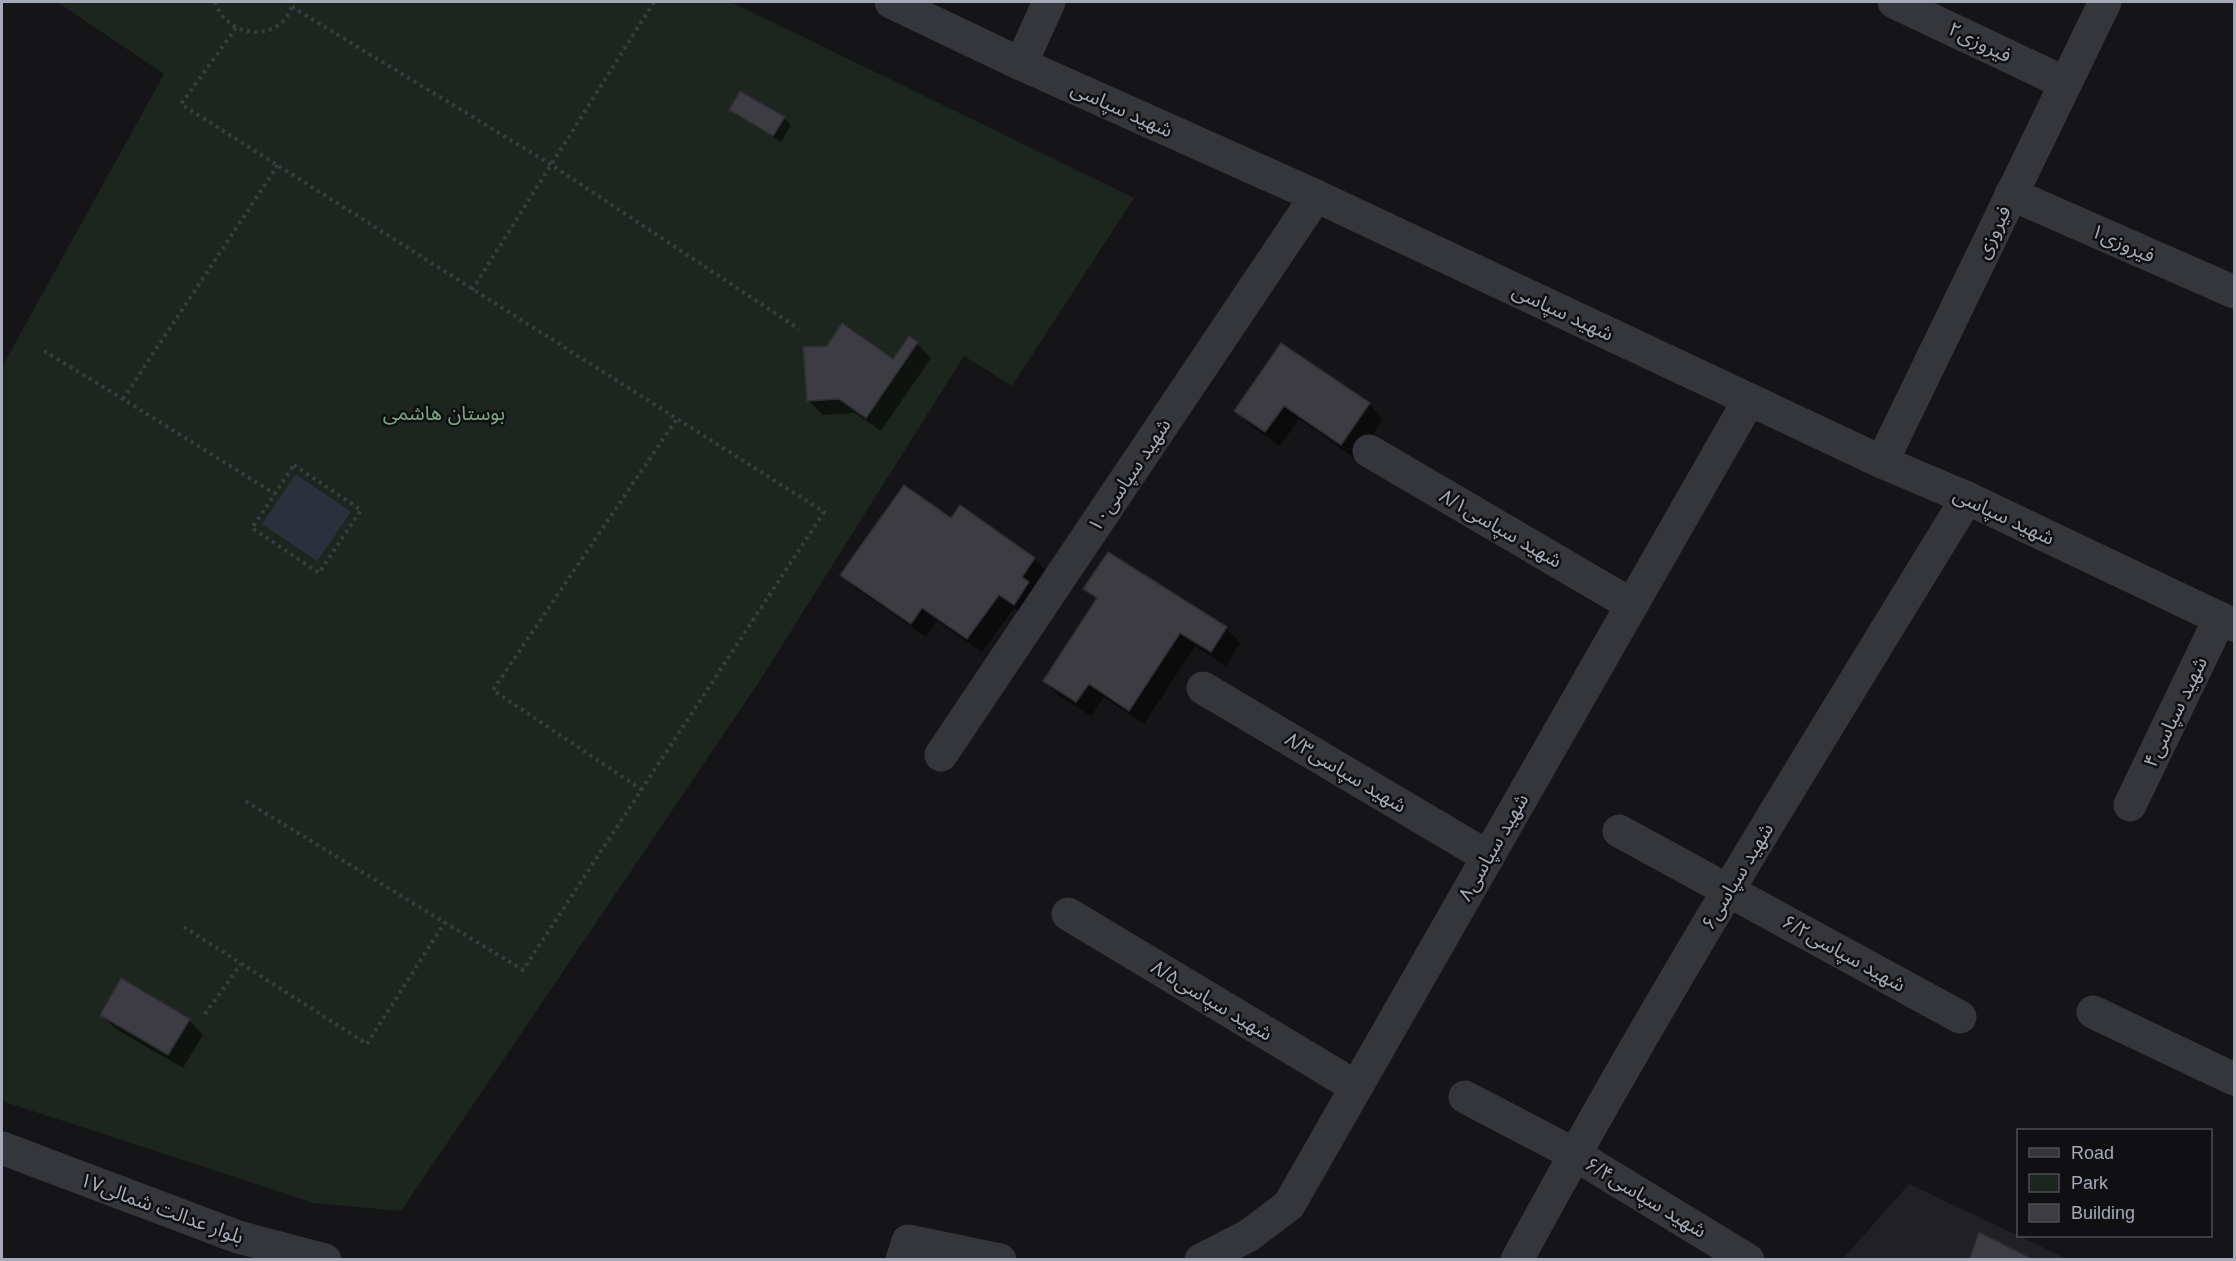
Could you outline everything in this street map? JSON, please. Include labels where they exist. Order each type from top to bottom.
[{"type":"street","name":"شهید سپاسی","points":[[891,2],[1021,64],[1316,196],[1749,400],[1882,462],[1967,498],[2227,621]]},
{"type":"street","points":[[1021,64],[1049,2]]},
{"type":"street","name":"فیروزی۲","points":[[1894,2],[2065,83]]},
{"type":"street","name":"فیروزی","points":[[1882,462],[2104,2]]},
{"type":"street","name":"فیروزی۱","points":[[2011,194],[2235,292]]},
{"type":"street","name":"شهید سپاسی۱۰","points":[[941,754],[1316,196]]},
{"type":"street","name":"شهید سپاسی۸","points":[[1201,1260],[1248,1236],[1288,1205],[1749,400]]},
{"type":"street","name":"شهید سپاسی۸/۱","points":[[1369,451],[1632,605]]},
{"type":"street","name":"شهید سپاسی۶","points":[[1517,1260],[1574,1154],[1728,889],[1967,498]]},
{"type":"street","name":"شهید سپاسی۴","points":[[2130,805],[2227,621]]},
{"type":"street","name":"شهید سپاسی۸/۳","points":[[1203,688],[1488,857]]},
{"type":"street","name":"شهید سپاسی۶/۲","points":[[1619,831],[1960,1017]]},
{"type":"street","name":"شهید سپاسی۸/۵","points":[[1068,914],[1356,1087]]},
{"type":"street","points":[[2093,1012],[2235,1079]]},
{"type":"street","name":"شهید سپاسی۶/۴","points":[[1465,1097],[1574,1154],[1748,1260]]},
{"type":"street","name":"بلوار عدالت شمالی۱۷","points":[[2,1148],[238,1237],[325,1260]]},
{"type":"street","points":[[902,1260],[908,1241],[1000,1260]]},
{"type":"path","points":[[215,2],[225,21],[248,32],[261,32],[274,28],[285,19],[293,4],[550,164],[799,329]]},
{"type":"path","points":[[472,290],[654,2]]},
{"type":"path","points":[[236,28],[182,104],[824,512],[523,970],[242,798]]},
{"type":"path","points":[[123,399],[278,165]]},
{"type":"path","points":[[44,351],[275,494]]},
{"type":"path","points":[[642,790],[493,690],[676,420]]},
{"type":"path","points":[[294,465],[361,510],[319,573],[252,528],[275,494],[294,465]]},
{"type":"path","points":[[184,927],[367,1044],[445,922]]},
{"type":"path","points":[[205,1014],[241,964]]},
{"type":"shaded area","points":[[296,474],[351,512],[317,561],[262,524]]},
{"type":"shaded area","points":[[1909,1184],[2067,1259],[1842,1260]]},
{"type":"green space","name":"بوستان هاشمی","points":[[57,2],[731,2],[1134,198],[1012,386],[964,356],[759,682],[401,1211],[314,1203],[2,1101],[2,367],[164,74]]},
{"type":"building","points":[[740,91],[785,117],[773,136],[729,110]]},
{"type":"building","points":[[842,323],[893,359],[909,336],[918,342],[866,418],[839,399],[807,401],[803,347],[827,346]]},
{"type":"building","points":[[1281,343],[1370,403],[1341,445],[1284,406],[1265,432],[1234,411]]},
{"type":"building","points":[[904,485],[951,518],[960,505],[1035,558],[1022,577],[1029,582],[1014,605],[999,595],[967,639],[922,608],[911,624],[840,575]]},
{"type":"building","points":[[1108,552],[1227,627],[1211,652],[1180,633],[1129,711],[1089,684],[1076,702],[1043,681],[1097,598],[1083,589]]},
{"type":"building","points":[[121,978],[190,1019],[168,1055],[100,1015]]},
{"type":"building","points":[[1979,1232],[2034,1260],[1969,1260]]}]
